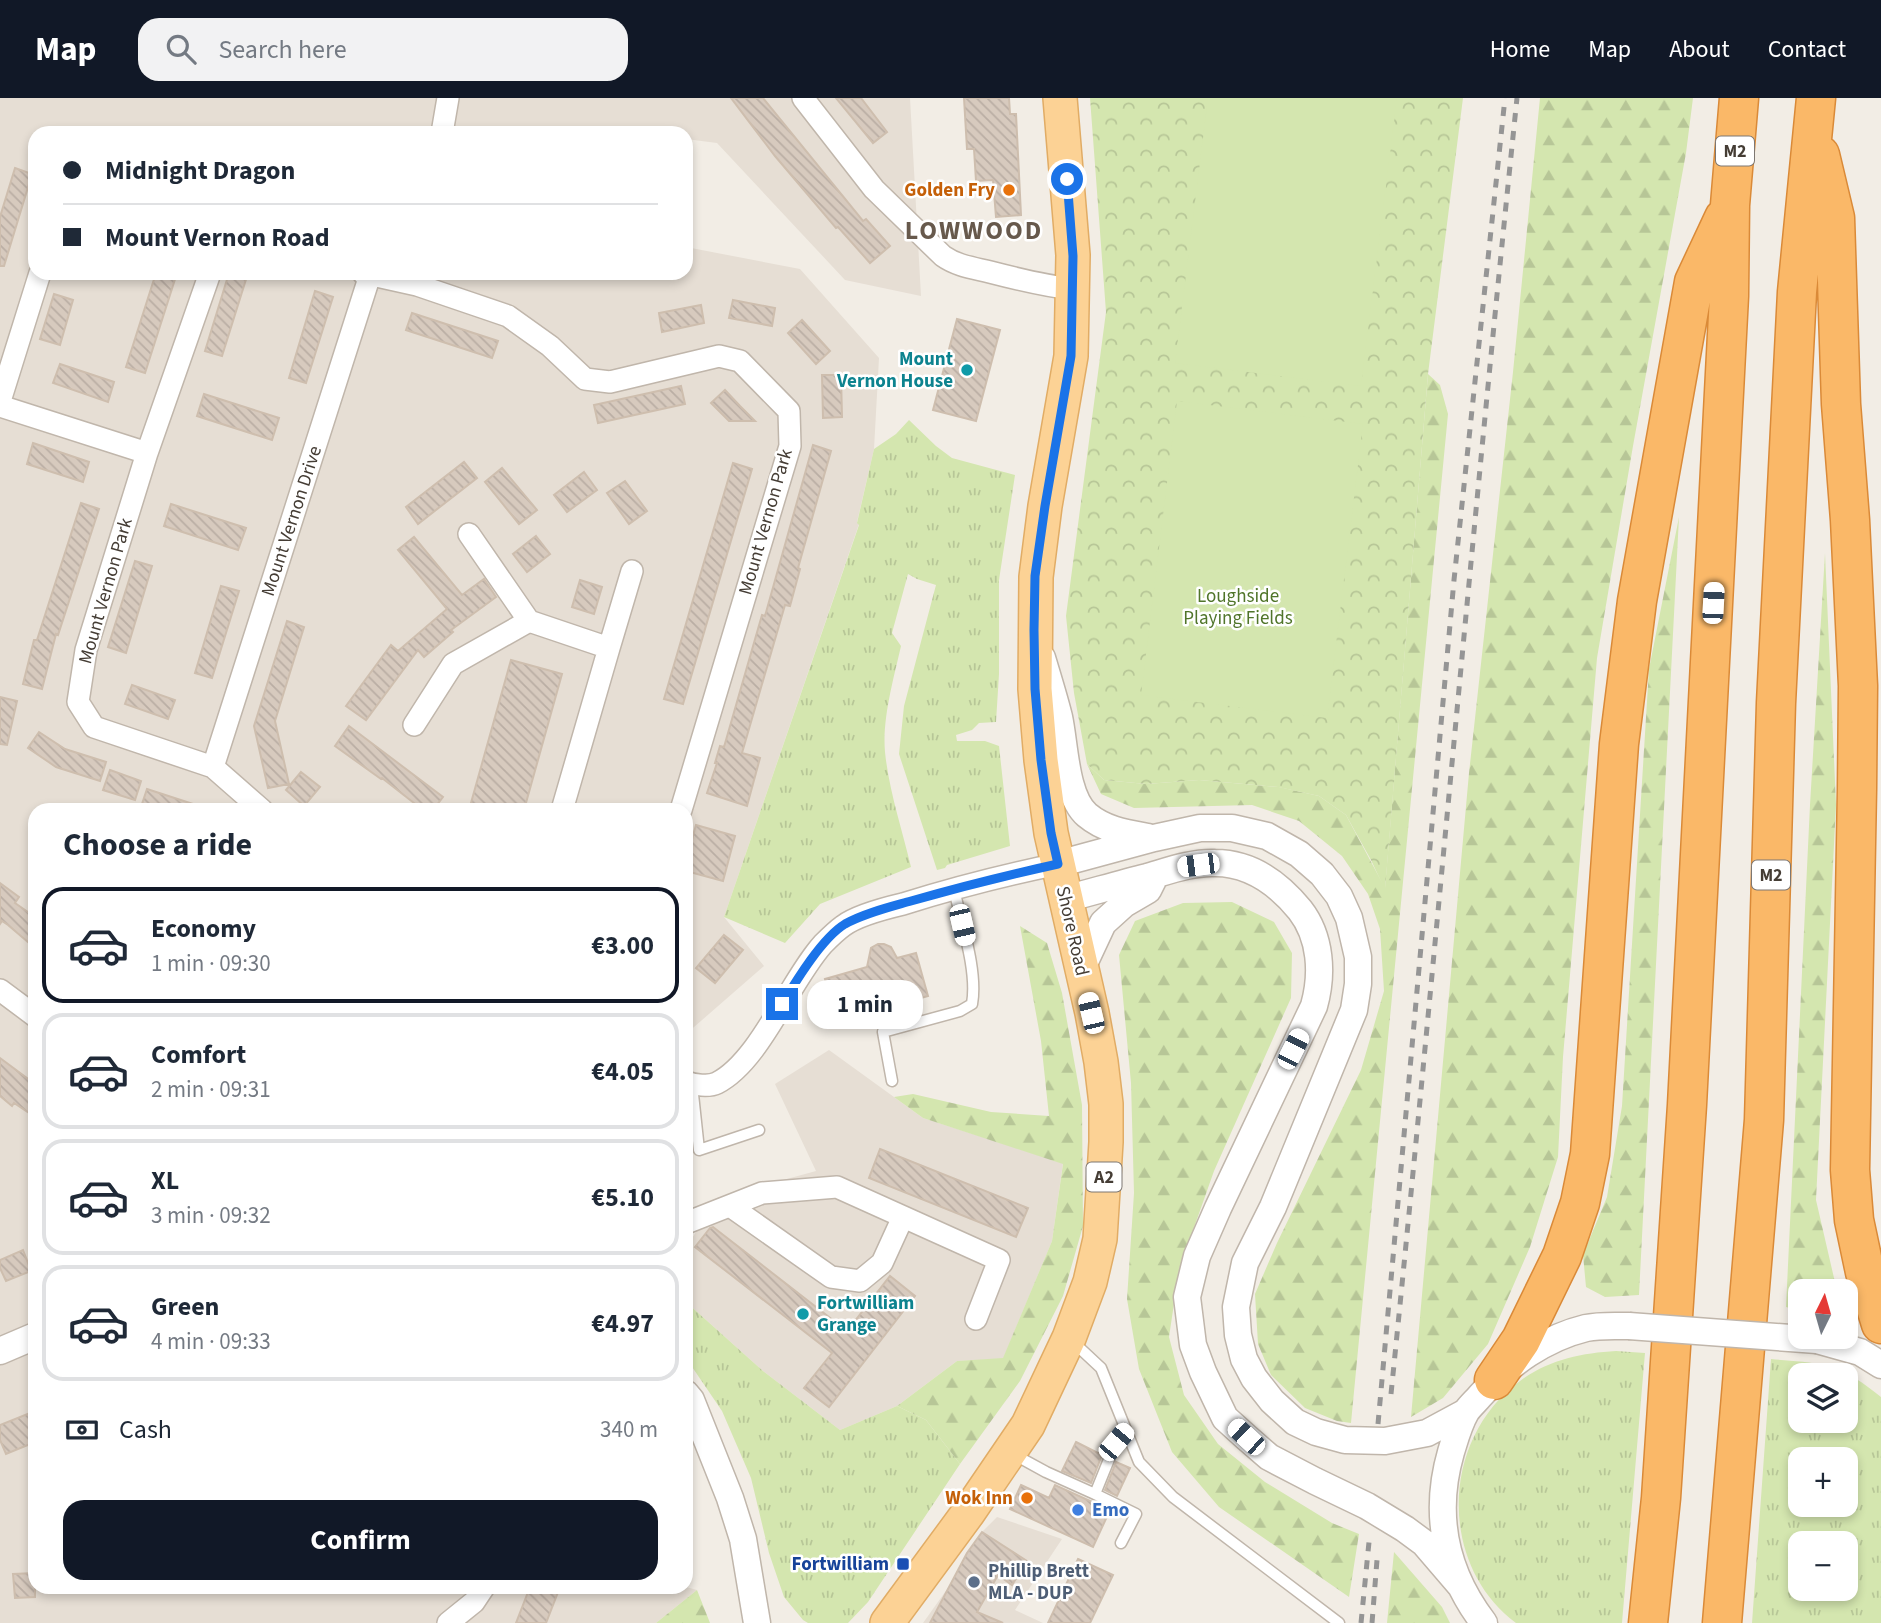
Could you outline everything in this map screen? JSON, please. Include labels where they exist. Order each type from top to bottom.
[{"type":"highway","name":"M2","points":[[1648,1623],[1661,1498],[1688,1091],[1729,296],[1730,205],[1739,98]]},
{"type":"highway","name":"M2","points":[[1722,1623],[1764,1120],[1776,703],[1797,292],[1815,112]]},
{"type":"highway","points":[[1815,112],[1835,218],[1841,404],[1852,546],[1858,685],[1850,1170],[1857,1233],[1865,1272],[1881,1324]]},
{"type":"highway","points":[[1494,1380],[1521,1340],[1562,1256],[1580,1203],[1591,1140],[1619,744],[1637,601],[1694,282],[1730,205]]},
{"type":"main road","name":"Shore Road","points":[[887,1623],[1028,1425],[1069,1338],[1090,1282],[1100,1239],[1107,1104],[1082,970],[1051,833],[1035,689],[1035,576],[1071,356],[1073,256],[1060,98]]},
{"type":"street","points":[[443,126],[447,98]]},
{"type":"street","points":[[803,98],[874,189],[950,261],[1003,276],[1073,289]]},
{"type":"street","points":[[38,280],[0,403],[147,453]]},
{"type":"street","name":"Mount Vernon Park","points":[[208,280],[147,453],[86,650],[78,702],[94,727],[213,767],[254,803]]},
{"type":"street","name":"Mount Vernon Drive","points":[[213,767],[365,280]]},
{"type":"street","name":"Mount Vernon Park","points":[[420,280],[508,316],[550,346],[585,379],[610,382],[719,356],[740,361],[789,411],[790,446],[683,803]]},
{"type":"street","points":[[469,534],[529,621],[609,648]]},
{"type":"street","points":[[564,803],[632,571]]},
{"type":"street","points":[[414,725],[453,664],[529,621]]},
{"type":"street","points":[[1034,630],[1059,718],[1073,792],[1084,813],[1102,826],[1154,838]]},
{"type":"street","points":[[693,1083],[715,1085],[753,1051],[796,981],[823,945],[844,925],[880,910],[954,889],[1200,828],[1232,828],[1267,836],[1299,854],[1322,874],[1339,896],[1355,940],[1358,984],[1354,1010],[1273,1207],[1245,1263],[1236,1307],[1238,1335],[1244,1359],[1254,1378],[1272,1401],[1294,1422],[1316,1432],[1345,1440],[1385,1441],[1427,1433],[1466,1412]]},
{"type":"street","points":[[1065,900],[1182,867],[1214,863],[1242,867],[1274,883],[1307,919],[1316,944],[1321,972],[1314,1006],[1197,1256],[1187,1297],[1193,1345],[1225,1418],[1269,1457],[1367,1506],[1424,1543],[1460,1585],[1484,1623]]},
{"type":"street","points":[[1082,970],[1103,923],[1124,904],[1148,890],[1156,874]]},
{"type":"street","points":[[0,990],[28,1011]]},
{"type":"street","points":[[693,1220],[762,1194],[837,1187],[999,1260],[976,1319]]},
{"type":"street","points":[[730,1206],[831,1277],[860,1281],[882,1263],[903,1217]]},
{"type":"street","points":[[1460,1585],[1445,1538],[1442,1507],[1447,1468],[1466,1412],[1494,1380],[1520,1359],[1559,1337],[1589,1327],[1629,1326],[1817,1340],[1860,1352],[1881,1365]]},
{"type":"street","points":[[0,1351],[28,1339]]},
{"type":"street","points":[[693,1404],[740,1529],[757,1623]]},
{"type":"street","points":[[448,1623],[474,1602],[479,1594]]},
{"type":"lane","points":[[892,1081],[883,1032],[960,1011],[972,1004],[972,970],[954,889]]},
{"type":"lane","points":[[693,1110],[699,1150],[759,1130]]},
{"type":"lane","points":[[1069,1338],[1101,1368],[1139,1462],[1173,1497],[1339,1623]]},
{"type":"lane","points":[[1095,1493],[1116,1442],[1126,1430]]},
{"type":"lane","points":[[1010,1452],[1136,1514],[1121,1543]]},
{"type":"shaded area","points":[[0,98],[910,98],[921,296],[845,280],[717,143],[693,140],[693,126],[28,126],[28,280],[693,280],[693,248],[800,269],[879,358],[874,449],[857,522],[859,524],[724,917],[764,966],[693,1028],[693,803],[28,803],[28,1594],[692,1594],[656,1623],[0,1623]]},
{"type":"shaded area","points":[[829,1050],[923,1118],[1063,1163],[1052,1241],[1003,1359],[957,1361],[897,1406],[840,1430],[763,1371],[693,1308],[693,1237],[717,1198],[816,1171],[775,1084]]},
{"type":"shaded area","points":[[997,1517],[1062,1539],[1015,1610],[1043,1623],[923,1623],[955,1578],[966,1555],[982,1532]]},
{"type":"green space","name":"Loughside Playing Fields","points":[[1090,98],[1463,98],[1428,374],[1385,890],[1346,815],[1319,796],[1278,787],[1199,780],[1146,784],[1104,780],[1087,764],[1074,693],[1066,616],[1106,312]]},
{"type":"green space","points":[[1208,98],[1397,98],[1361,386],[1175,363]]},
{"type":"green space","points":[[1540,98],[1693,98],[1686,153],[1597,658],[1563,1057],[1558,1157],[1530,1247],[1488,1344],[1443,1398],[1411,1417],[1469,773]]},
{"type":"green space","points":[[1428,374],[1440,385],[1448,414],[1351,1423],[1337,1421],[1305,1408],[1271,1375],[1258,1344],[1255,1294],[1361,1070],[1384,991],[1380,929],[1368,894],[1342,856],[1299,821],[1252,805],[1134,808],[1101,794],[1087,764],[1104,780],[1146,784],[1199,780],[1279,787],[1319,796],[1346,815],[1385,888]]},
{"type":"green space","points":[[1177,401],[1363,424],[1327,718],[1141,695]]},
{"type":"green space","points":[[909,420],[952,458],[1015,475],[999,580],[996,722],[979,723],[972,730],[956,735],[957,741],[985,741],[999,746],[1010,846],[937,870],[899,754],[904,706],[936,585],[908,574],[892,633],[901,646],[889,698],[885,752],[889,781],[911,867],[820,904],[785,943],[724,917],[859,525],[857,523],[874,449],[896,434]]},
{"type":"green space","points":[[1679,517],[1639,1295],[1605,1297],[1586,1287],[1583,1255],[1607,1197],[1622,1106],[1649,669]]},
{"type":"green space","points":[[1825,553],[1836,805],[1816,1200],[1834,1279],[1788,1279],[1788,1308],[1786,1307]]},
{"type":"green space","points":[[1232,902],[1274,922],[1292,953],[1291,998],[1214,1171],[1179,1270],[1169,1337],[1184,1395],[1218,1444],[1265,1482],[1332,1523],[1359,1534],[1349,1597],[1219,1507],[1172,1452],[1139,1369],[1127,1299],[1134,1193],[1131,1083],[1119,955],[1135,921],[1183,903]]},
{"type":"green space","points":[[1020,926],[1047,943],[1062,993],[1082,1105],[1083,1226],[1063,1296],[1020,1381],[960,1464],[926,1420],[897,1406],[957,1361],[1003,1358],[1052,1241],[1063,1164],[923,1118],[894,1097],[913,1094],[991,1112],[1049,1116],[1041,1041]]},
{"type":"green space","points":[[693,1308],[763,1371],[840,1430],[897,1406],[926,1420],[960,1464],[868,1602],[848,1623],[808,1623],[784,1597],[769,1553],[751,1478],[722,1411],[693,1368]]},
{"type":"green space","points":[[1616,1351],[1645,1353],[1622,1623],[1516,1623],[1490,1598],[1472,1568],[1462,1536],[1459,1501],[1463,1467],[1475,1435],[1494,1405],[1520,1381],[1565,1359]]},
{"type":"green space","points":[[1771,1359],[1813,1363],[1788,1363],[1788,1433],[1858,1433],[1858,1380],[1881,1397],[1881,1623],[1752,1623]]},
{"type":"green space","points":[[1394,1552],[1442,1607],[1450,1623],[1387,1623]]},
{"type":"green space","points":[[697,1590],[710,1623],[656,1623],[693,1594]]},
{"type":"building","points":[[731,98],[763,98],[863,221],[866,219],[890,246],[870,263],[838,227],[836,228],[775,156]]},
{"type":"building","points":[[836,98],[861,98],[887,132],[873,143]]},
{"type":"building","points":[[964,98],[1009,98],[1010,114],[1016,114],[1021,215],[996,217],[993,180],[976,181],[974,149],[967,149]]},
{"type":"building","points":[[15,168],[28,173],[28,187],[4,266],[0,266],[0,217]]},
{"type":"building","points":[[154,280],[175,280],[145,373],[126,367]]},
{"type":"building","points":[[227,280],[246,280],[222,356],[205,351]]},
{"type":"building","points":[[315,291],[333,297],[306,383],[289,378]]},
{"type":"building","points":[[54,294],[73,300],[60,345],[40,339]]},
{"type":"building","points":[[733,300],[775,308],[772,326],[729,318]]},
{"type":"building","points":[[701,305],[704,323],[662,332],[659,313]]},
{"type":"building","points":[[412,313],[498,341],[492,358],[406,330]]},
{"type":"building","name":"Mount Vernon House","points":[[957,319],[1000,330],[976,421],[933,410]]},
{"type":"building","points":[[802,320],[830,351],[816,364],[788,333]]},
{"type":"building","points":[[60,364],[114,382],[108,402],[53,383]]},
{"type":"building","points":[[822,375],[841,375],[842,417],[823,418]]},
{"type":"building","points":[[681,386],[685,404],[598,423],[594,405]]},
{"type":"building","points":[[725,390],[755,421],[729,421],[711,403]]},
{"type":"building","points":[[204,394],[279,418],[272,440],[197,416]]},
{"type":"building","points":[[33,443],[89,462],[83,482],[27,464]]},
{"type":"building","points":[[813,445],[831,451],[790,606],[785,605],[742,753],[760,758],[747,806],[707,793],[720,746],[724,747],[762,615],[765,616]]},
{"type":"building","points":[[464,462],[477,478],[418,524],[406,507]]},
{"type":"building","points":[[733,463],[752,469],[683,704],[664,699]]},
{"type":"building","points":[[502,468],[537,510],[519,524],[485,482]]},
{"type":"building","points":[[584,472],[597,490],[567,512],[554,495]]},
{"type":"building","points":[[625,481],[647,511],[629,524],[607,493]]},
{"type":"building","points":[[81,503],[99,509],[58,635],[56,634],[42,689],[23,684],[34,640],[37,640]]},
{"type":"building","points":[[171,504],[246,528],[238,550],[164,526]]},
{"type":"building","points":[[536,536],[550,554],[527,572],[513,554]]},
{"type":"building","points":[[414,537],[462,595],[484,579],[496,597],[451,630],[453,632],[424,657],[418,650],[366,720],[346,706],[391,645],[398,651],[447,609],[398,550]]},
{"type":"building","points":[[135,561],[152,566],[126,653],[108,647]]},
{"type":"building","points":[[580,580],[602,587],[594,614],[572,607]]},
{"type":"building","points":[[221,586],[239,591],[212,678],[195,673]]},
{"type":"building","points":[[287,621],[304,627],[275,721],[289,784],[268,788],[254,726]]},
{"type":"building","points":[[511,660],[562,674],[526,803],[471,803]]},
{"type":"building","points":[[132,685],[175,700],[168,719],[125,704]]},
{"type":"building","points":[[0,697],[17,701],[7,745],[0,744]]},
{"type":"building","points":[[349,726],[443,797],[438,803],[414,803],[335,746]]},
{"type":"building","points":[[39,732],[65,749],[106,762],[100,781],[56,767],[28,748]]},
{"type":"building","points":[[110,770],[141,781],[135,800],[103,790]]},
{"type":"building","points":[[301,772],[320,787],[307,803],[301,803],[286,790]]},
{"type":"building","points":[[147,789],[190,803],[142,803]]},
{"type":"building","points":[[696,825],[735,836],[723,881],[693,873],[693,836]]},
{"type":"building","points":[[0,883],[19,897],[15,903],[28,912],[28,942],[2,921],[0,924]]},
{"type":"building","points":[[724,935],[743,950],[715,983],[696,968]]},
{"type":"building","points":[[878,944],[891,947],[897,958],[916,953],[928,996],[836,1021],[825,979],[867,967],[871,948]]},
{"type":"building","points":[[0,1058],[28,1079],[28,1112],[14,1103],[12,1106],[0,1096]]},
{"type":"building","points":[[880,1149],[1028,1208],[1016,1237],[869,1178]]},
{"type":"building","name":"Fortwilliam Grange","points":[[713,1227],[847,1331],[890,1276],[915,1296],[829,1407],[804,1388],[832,1353],[695,1247]]},
{"type":"building","points":[[23,1250],[28,1272],[6,1281],[0,1268],[0,1260]]},
{"type":"building","points":[[28,1414],[28,1445],[6,1454],[0,1440],[0,1425]]},
{"type":"building","points":[[1076,1442],[1102,1455],[1091,1483],[1062,1471]]},
{"type":"building","points":[[1116,1462],[1130,1468],[1117,1496],[1105,1490]]},
{"type":"building","points":[[1021,1485],[1049,1498],[1055,1485],[1110,1510],[1093,1547],[1010,1509]]},
{"type":"building","points":[[982,1532],[1027,1561],[1012,1585],[998,1575],[977,1612],[1003,1623],[930,1623],[967,1553]]},
{"type":"building","points":[[1078,1559],[1113,1575],[1090,1623],[1048,1623]]},
{"type":"building","points":[[28,1573],[28,1594],[35,1594],[35,1597],[15,1598],[13,1574]]},
{"type":"building","points":[[527,1594],[557,1594],[546,1623],[516,1623]]},
{"type":"railway","points":[[1378,1424],[1454,580],[1505,98]]},
{"type":"railway","points":[[1391,1394],[1517,98]]},
{"type":"railway","points":[[1361,1623],[1369,1542]]},
{"type":"railway","points":[[1372,1623],[1377,1560]]},
{"type":"place","name":"Golden Fry","points":[[1009,190]]},
{"type":"place","name":"Mount Vernon House","points":[[967,370]]},
{"type":"place","name":"Fortwilliam Grange","points":[[803,1314]]},
{"type":"place","name":"Wok Inn","points":[[1027,1498]]},
{"type":"place","name":"Emo","points":[[1078,1510]]},
{"type":"place","name":"Fortwilliam","points":[[903,1564]]},
{"type":"place","name":"Phillip Brett MLA - DUP","points":[[974,1582]]},
{"type":"district","name":"LOWWOOD","points":[[974,230]]},
{"type":"route","points":[[782,1004],[823,945],[844,925],[880,910],[929,896],[1058,864],[1041,760],[1035,689],[1034,630],[1035,576],[1071,356],[1073,256],[1067,179]]}]
